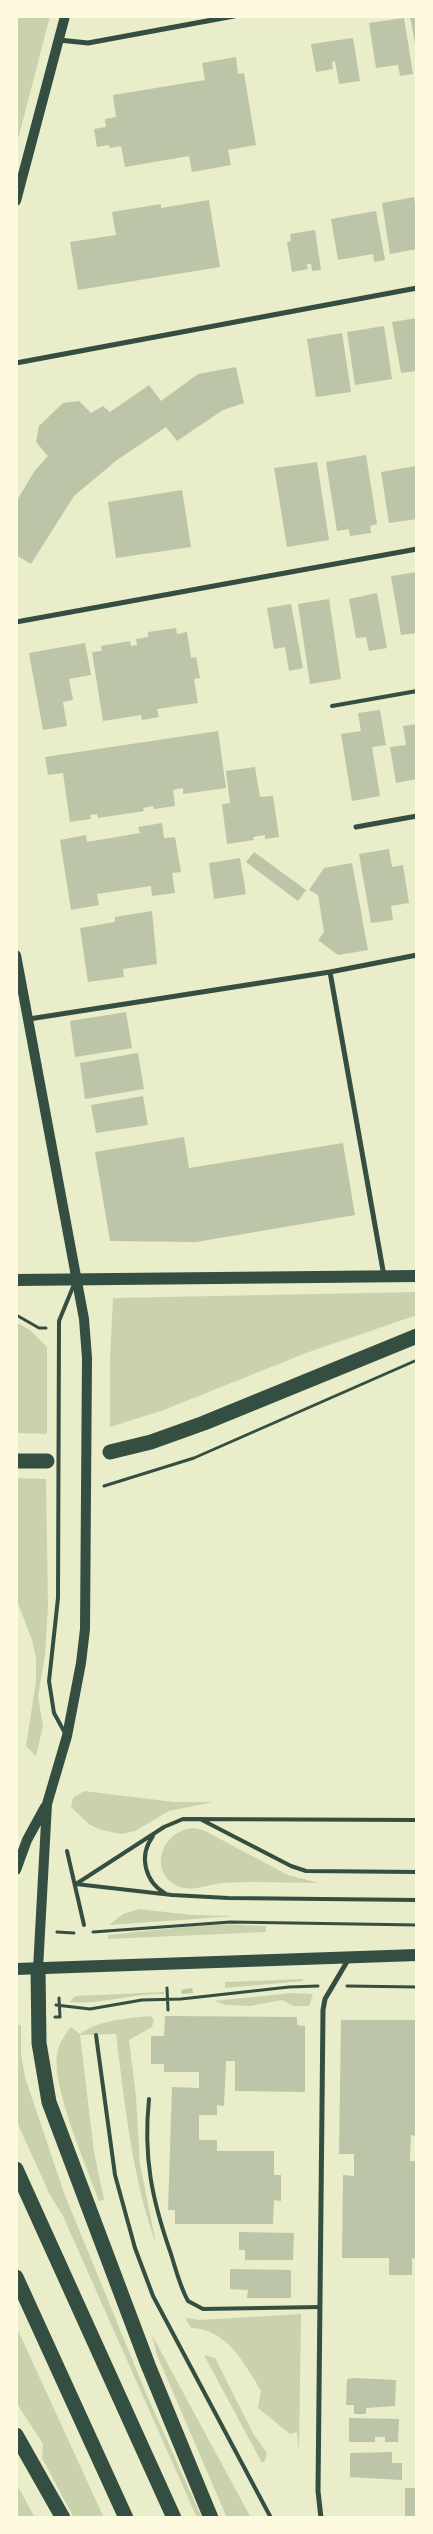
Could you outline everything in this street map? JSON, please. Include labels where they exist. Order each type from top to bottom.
[{"type":"highway","points":[[110,1452],[151,1442],[195,1426],[417,1336]]},
{"type":"highway","points":[[16,1460],[47,1460]]},
{"type":"highway","points":[[38,1969],[39,2050],[49,2102],[148,2365],[211,2518]]},
{"type":"highway","points":[[16,2169],[174,2518]]},
{"type":"highway","points":[[16,2277],[126,2518]]},
{"type":"highway","points":[[16,2435],[63,2518]]},
{"type":"main road","points":[[16,201],[65,16]]},
{"type":"main road","points":[[16,955],[86,1328],[87,1358],[88,1481],[85,1629],[81,1664],[67,1736],[47,1804],[38,1969]]},
{"type":"main road","points":[[16,1280],[417,1276]]},
{"type":"main road","points":[[16,1870],[27,1840],[47,1804]]},
{"type":"main road","points":[[16,1969],[417,1956]]},
{"type":"street","points":[[59,40],[88,43],[234,16]]},
{"type":"street","points":[[16,363],[417,288]]},
{"type":"street","points":[[16,622],[417,549]]},
{"type":"street","points":[[356,827],[417,816]]},
{"type":"street","points":[[29,1019],[330,972],[417,955]]},
{"type":"street","points":[[330,972],[384,1276]]},
{"type":"street","points":[[321,2518],[318,2491],[323,2010],[325,1999],[350,1957]]},
{"type":"lane","points":[[332,706],[417,691]]},
{"type":"lane","points":[[67,1736],[56,1719],[50,1689],[58,1598],[59,1321],[76,1280]]},
{"type":"lane","points":[[195,1818],[206,1821],[291,1866],[306,1871],[417,1872]]},
{"type":"lane","points":[[76,1884],[173,1822],[195,1818],[417,1820]]},
{"type":"lane","points":[[156,1832],[146,1850],[145,1868],[153,1884],[168,1895]]},
{"type":"lane","points":[[67,1851],[84,1925]]},
{"type":"lane","points":[[76,1884],[168,1895],[228,1898],[417,1900]]},
{"type":"lane","points":[[96,2035],[116,2175],[135,2248],[153,2296],[271,2518]]},
{"type":"lane","points":[[149,2098],[146,2141],[150,2186],[155,2208],[188,2301],[203,2309],[320,2307]]},
{"type":"path","points":[[18,1316],[39,1328],[46,1328]]},
{"type":"path","points":[[104,1486],[194,1458],[417,1360]]},
{"type":"path","points":[[84,1932],[230,1922],[417,1925]]},
{"type":"path","points":[[57,1924],[57,1933],[75,1933]]},
{"type":"path","points":[[398,1987],[417,1987]]},
{"type":"path","points":[[167,1988],[168,2010]]},
{"type":"path","points":[[51,2004],[90,2009],[130,2001],[277,1988]]},
{"type":"path","points":[[59,1998],[60,2017]]},
{"type":"green space","points":[[16,16],[50,16],[16,147]]},
{"type":"green space","points":[[417,1292],[417,1315],[306,1353],[161,1411],[110,1427],[110,1358],[113,1298]]},
{"type":"green space","points":[[16,1322],[30,1330],[47,1347],[47,1434],[16,1433]]},
{"type":"green space","points":[[16,1478],[46,1479],[48,1607],[45,1655],[38,1697],[43,1726],[36,1756],[26,1746],[36,1681],[36,1659],[33,1643],[16,1598]]},
{"type":"green space","points":[[84,1791],[174,1802],[213,1802],[169,1811],[135,1831],[121,1834],[90,1825],[71,1807],[73,1798]]},
{"type":"green space","points":[[194,1828],[203,1830],[288,1875],[319,1883],[235,1882],[199,1888],[185,1888],[173,1884],[165,1876],[161,1856],[171,1838],[181,1831]]},
{"type":"green space","points":[[139,1909],[192,1915],[236,1916],[109,1925],[123,1914]]},
{"type":"green space","points":[[213,1924],[266,1926],[266,1932],[108,1939],[108,1935]]},
{"type":"green space","points":[[303,1979],[303,1981],[225,1988],[225,1982]]},
{"type":"green space","points":[[164,1992],[164,1994],[140,1995],[94,2002],[70,2002],[75,1996]]},
{"type":"green space","points":[[292,1993],[313,1994],[309,2006],[294,2006],[282,2000],[250,2006],[226,2005],[214,2001]]},
{"type":"green space","points":[[151,2016],[154,2020],[152,2027],[129,2040],[136,2096],[140,2164],[156,2244],[135,2167],[116,2034],[80,2035],[94,2152],[104,2200],[99,2201],[72,2128],[65,2107],[57,2069],[59,2047],[71,2027],[80,2034],[105,2023]]},
{"type":"green space","points":[[16,2024],[21,2025],[21,2054],[25,2077],[64,2193],[146,2393],[202,2518],[197,2518],[63,2216],[50,2195],[16,2120]]},
{"type":"green space","points":[[301,2314],[299,2451],[297,2432],[290,2434],[258,2408],[261,2391],[241,2359],[225,2341],[215,2334],[191,2328],[185,2318],[200,2320]]},
{"type":"green space","points":[[16,2326],[104,2518],[74,2518],[42,2458],[43,2444],[16,2402]]},
{"type":"green space","points":[[152,2335],[251,2518],[227,2518],[157,2355]]},
{"type":"green space","points":[[204,2355],[215,2358],[254,2435],[267,2453],[265,2461],[262,2463]]},
{"type":"green space","points":[[16,2483],[35,2518],[16,2518]]},
{"type":"building","points":[[417,16],[417,48],[416,48],[410,17]]},
{"type":"building","points":[[404,18],[413,74],[400,76],[398,65],[376,68],[369,23]]},
{"type":"building","points":[[353,38],[360,81],[339,84],[335,61],[332,62],[333,69],[316,72],[311,44]]},
{"type":"building","points":[[236,57],[238,74],[244,73],[256,145],[228,150],[231,165],[192,172],[189,156],[125,167],[121,146],[110,148],[109,145],[97,147],[94,129],[106,127],[105,119],[116,117],[113,95],[205,80],[202,63]]},
{"type":"building","points":[[414,197],[417,217],[417,249],[390,254],[382,203]]},
{"type":"building","points":[[209,200],[220,267],[78,290],[70,242],[116,235],[112,212],[161,204],[161,208]]},
{"type":"building","points":[[376,211],[385,260],[374,262],[373,254],[338,260],[331,219]]},
{"type":"building","points":[[315,230],[321,270],[312,271],[311,264],[307,264],[308,269],[292,272],[287,242],[291,241],[290,234]]},
{"type":"building","points":[[417,318],[417,371],[401,373],[392,322]]},
{"type":"building","points":[[384,326],[392,379],[355,385],[347,332]]},
{"type":"building","points":[[342,333],[351,392],[316,397],[307,339]]},
{"type":"building","points":[[236,367],[244,403],[223,410],[177,441],[166,427],[117,460],[74,496],[31,564],[16,555],[16,502],[34,472],[48,456],[36,442],[39,426],[63,403],[79,401],[91,413],[103,406],[110,412],[149,385],[161,401],[198,374]]},
{"type":"building","points":[[366,455],[377,524],[370,526],[371,533],[350,536],[349,529],[337,531],[326,462]]},
{"type":"building","points":[[317,462],[329,540],[287,547],[274,468]]},
{"type":"building","points":[[416,466],[417,519],[389,523],[381,472]]},
{"type":"building","points":[[182,490],[191,547],[116,558],[108,502]]},
{"type":"building","points":[[417,572],[417,633],[401,635],[391,576]]},
{"type":"building","points":[[377,593],[387,648],[369,651],[366,637],[356,638],[349,599]]},
{"type":"building","points":[[329,599],[341,679],[310,684],[298,604]]},
{"type":"building","points":[[291,604],[303,668],[289,671],[285,647],[274,649],[267,608]]},
{"type":"building","points":[[176,628],[177,634],[187,632],[191,658],[196,657],[200,678],[194,679],[198,703],[157,709],[159,717],[142,720],[141,715],[103,721],[92,652],[102,651],[101,646],[130,641],[131,646],[137,645],[136,639],[148,637],[148,632]]},
{"type":"building","points":[[85,643],[91,675],[69,679],[73,700],[63,702],[67,726],[43,730],[29,653]]},
{"type":"building","points":[[380,710],[386,745],[372,747],[380,796],[352,801],[341,734],[361,731],[358,713]]},
{"type":"building","points":[[417,724],[417,779],[396,783],[390,747],[406,745],[403,726]]},
{"type":"building","points":[[218,731],[226,788],[183,794],[183,788],[173,790],[175,806],[154,809],[153,806],[143,808],[144,811],[98,818],[97,814],[90,815],[91,819],[70,822],[63,773],[48,775],[45,757]]},
{"type":"building","points":[[255,767],[260,797],[273,796],[279,837],[265,839],[265,835],[253,837],[254,840],[227,844],[222,804],[230,803],[226,771]]},
{"type":"building","points":[[162,823],[164,838],[175,837],[181,872],[172,873],[175,893],[152,896],[151,886],[97,894],[99,905],[71,910],[60,840],[86,835],[87,842],[140,833],[138,827]]},
{"type":"building","points":[[389,849],[392,867],[403,865],[409,903],[391,906],[393,920],[371,923],[359,854]]},
{"type":"building","points":[[254,852],[306,890],[298,901],[246,862]]},
{"type":"building","points":[[240,858],[246,894],[214,899],[209,863]]},
{"type":"building","points":[[352,863],[368,950],[338,955],[318,940],[324,932],[318,895],[309,890],[324,868]]},
{"type":"building","points":[[152,911],[157,964],[123,969],[124,977],[88,982],[80,928],[115,922],[115,917]]},
{"type":"building","points":[[126,1012],[132,1048],[75,1057],[70,1021]]},
{"type":"building","points":[[138,1053],[144,1089],[85,1099],[80,1063]]},
{"type":"building","points":[[143,1096],[148,1125],[96,1133],[91,1105]]},
{"type":"building","points":[[184,1137],[189,1168],[343,1143],[355,1215],[196,1242],[110,1241],[95,1152]]},
{"type":"building","points":[[192,1988],[193,1993],[182,1994],[181,1990]]},
{"type":"building","points":[[165,2016],[297,2017],[297,2025],[305,2026],[305,2092],[235,2091],[235,2061],[226,2061],[224,2106],[217,2105],[217,2115],[199,2115],[199,2140],[217,2140],[217,2151],[274,2151],[274,2175],[281,2175],[281,2201],[274,2200],[273,2224],[175,2224],[175,2210],[168,2210],[172,2087],[199,2088],[199,2072],[164,2072],[164,2064],[151,2064],[151,2036],[164,2036]]},
{"type":"building","points":[[341,2020],[417,2020],[417,2136],[411,2135],[410,2161],[417,2161],[417,2259],[412,2258],[412,2275],[389,2275],[389,2258],[342,2258],[343,2175],[354,2176],[354,2154],[339,2154]]},
{"type":"building","points":[[239,2232],[294,2233],[293,2260],[245,2260],[245,2250],[239,2250]]},
{"type":"building","points":[[230,2269],[291,2270],[291,2298],[247,2298],[248,2290],[230,2289]]},
{"type":"building","points":[[347,2379],[396,2380],[395,2406],[366,2408],[366,2414],[354,2414],[354,2405],[346,2405]]},
{"type":"building","points":[[349,2418],[399,2419],[398,2442],[385,2442],[385,2437],[375,2437],[375,2442],[349,2442]]},
{"type":"building","points":[[392,2452],[392,2463],[402,2463],[402,2480],[350,2477],[350,2453]]},
{"type":"building","points":[[405,2488],[417,2488],[417,2518],[405,2518]]}]
